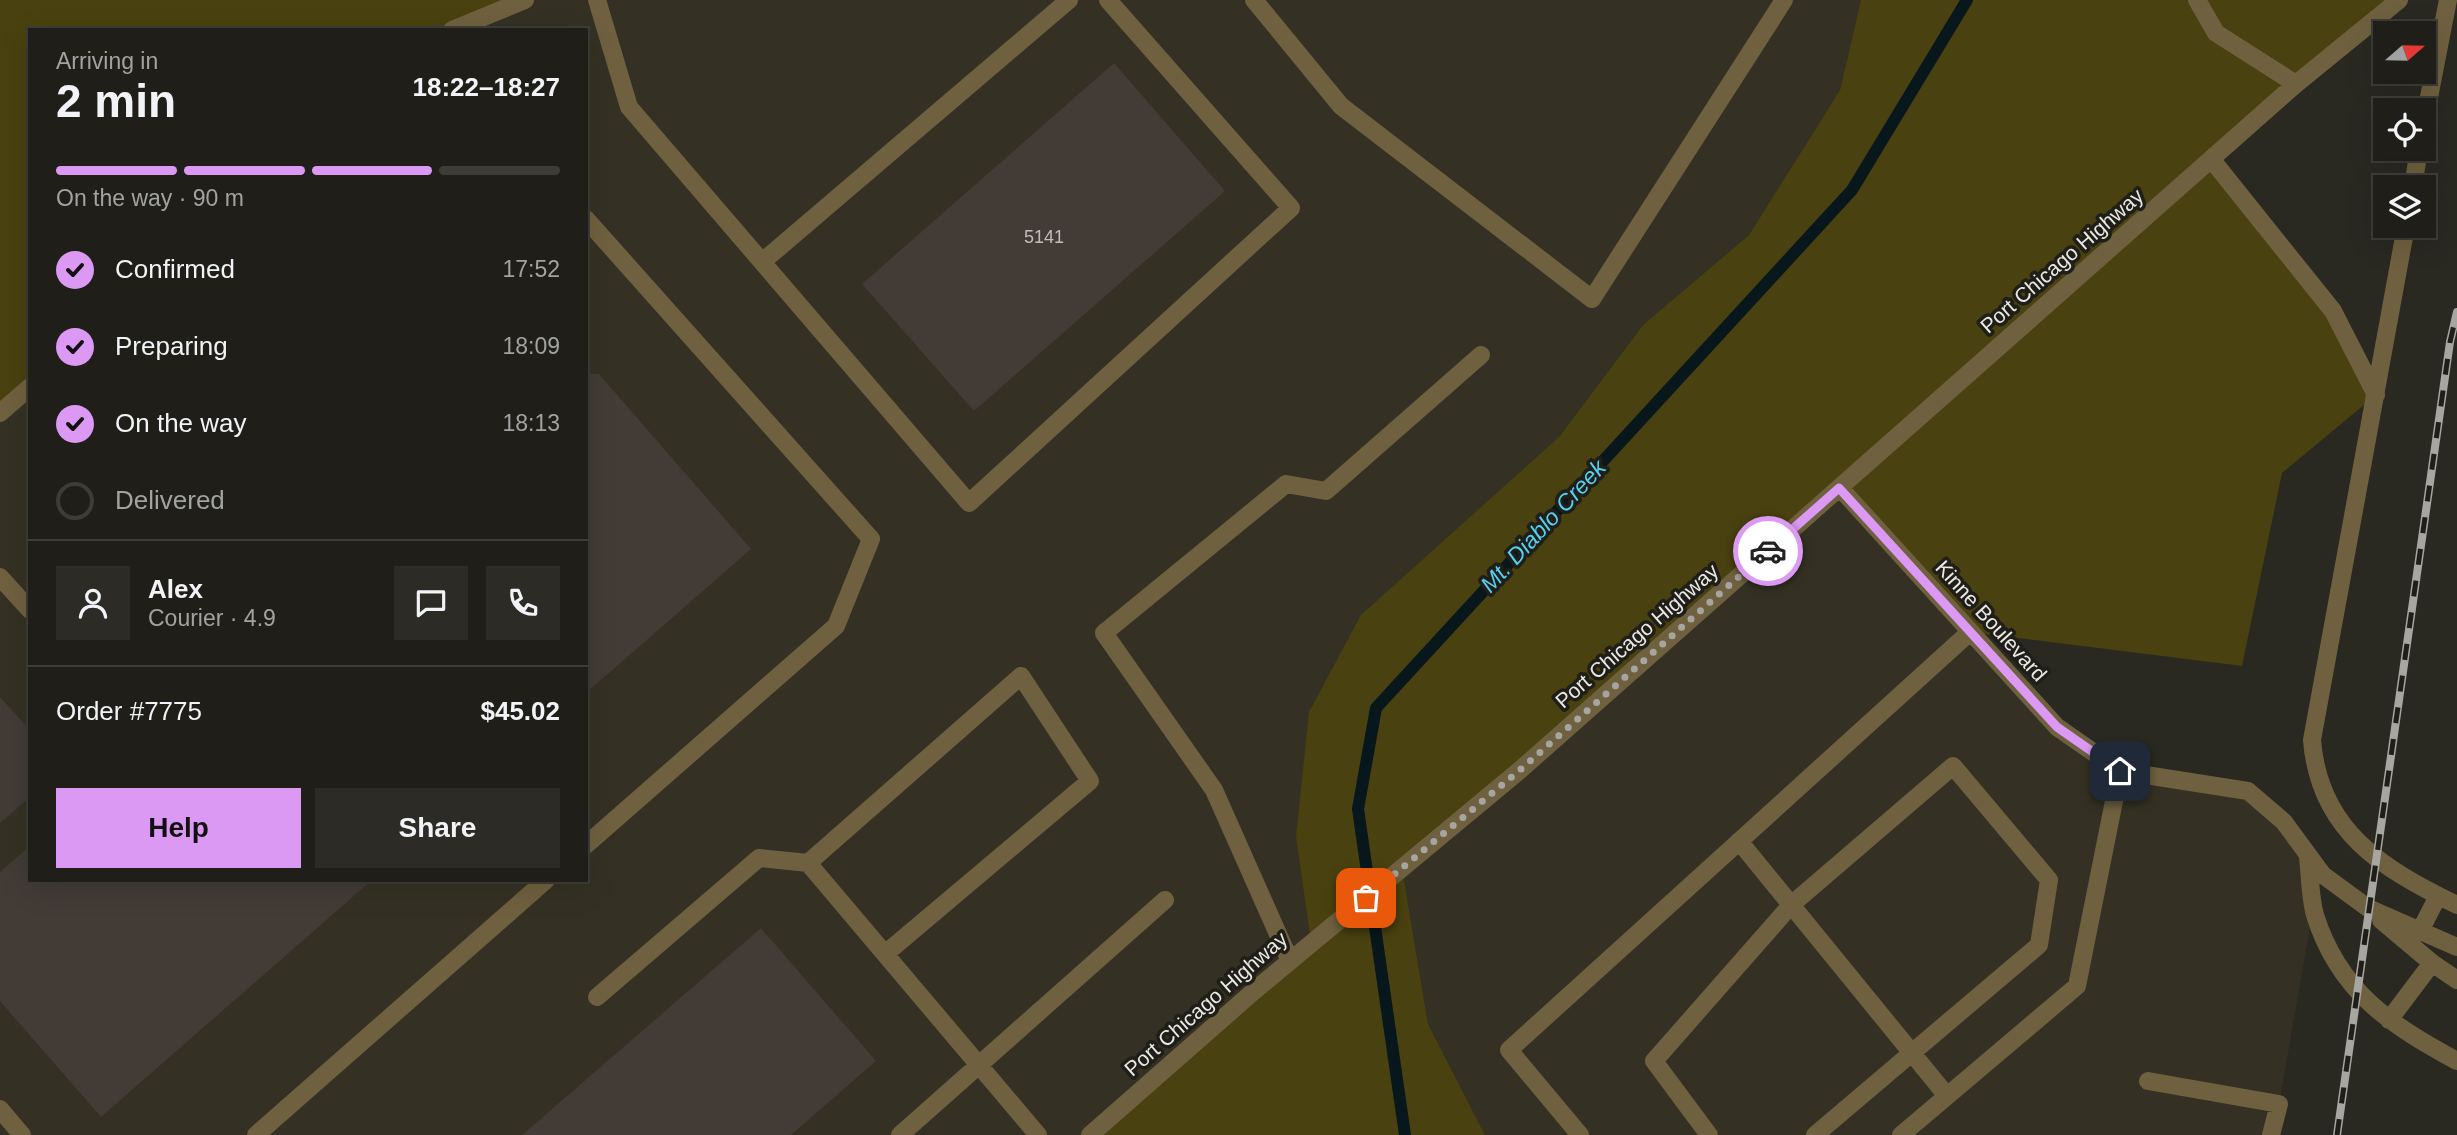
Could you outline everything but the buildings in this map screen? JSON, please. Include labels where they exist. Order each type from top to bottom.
[{"type":"street","points":[[457,28],[525,0]]},
{"type":"street","points":[[597,0],[629,107],[969,503],[1291,208],[1108,0]]},
{"type":"street","points":[[762,262],[1069,0]]},
{"type":"street","points":[[1254,0],[1341,106],[1592,299],[1784,0]]},
{"type":"street","points":[[2197,0],[2216,33],[2297,84]]},
{"type":"street","name":"Port Chicago Highway","points":[[1090,1135],[1254,990],[1452,827],[2297,84],[2399,0]]},
{"type":"street","points":[[2429,98],[2448,0]]},
{"type":"street","points":[[2212,160],[2333,311],[2376,395]]},
{"type":"street","points":[[588,221],[871,539],[836,626],[588,843]]},
{"type":"street","points":[[2404,238],[2312,740],[2314,769],[2334,817],[2376,860],[2457,905]]},
{"type":"street","points":[[1290,961],[1214,790],[1104,633],[1286,484],[1326,491],[1481,355]]},
{"type":"street","points":[[0,413],[28,389]]},
{"type":"street","name":"Kinne Boulevard","points":[[1839,488],[2057,727],[2120,771]]},
{"type":"street","points":[[0,577],[28,608]]},
{"type":"street","points":[[1580,1135],[1509,1050],[1970,632]]},
{"type":"street","points":[[808,863],[1021,676],[1090,781],[885,954]]},
{"type":"street","points":[[1709,1135],[1654,1061],[1791,905],[1953,766],[2049,880],[2039,945],[1913,1055],[1815,1135]]},
{"type":"street","points":[[1902,1135],[2077,986],[2120,771],[2248,791],[2284,822],[2323,875],[2457,980]]},
{"type":"street","points":[[1740,841],[1947,1096]]},
{"type":"street","points":[[2307,853],[2315,914],[2336,961],[2369,1006],[2457,1061]]},
{"type":"street","points":[[597,997],[758,859],[808,863],[1038,1135]]},
{"type":"street","points":[[256,1135],[544,882]]},
{"type":"street","points":[[2420,931],[2438,896]]},
{"type":"street","points":[[900,1135],[1166,901]]},
{"type":"street","points":[[2368,908],[2457,947]]},
{"type":"street","points":[[2389,1020],[2432,963]]},
{"type":"street","points":[[2148,1081],[2279,1104],[2270,1135]]},
{"type":"street","points":[[0,1110],[22,1135]]},
{"type":"shaded area","points":[[0,0],[525,0],[457,28],[28,28],[28,389],[0,413]]},
{"type":"shaded area","points":[[525,0],[1861,0],[1840,90],[1749,235],[1643,325],[1559,437],[1296,837],[1311,943],[1090,1135],[0,1135],[0,413],[28,389],[28,882],[588,882],[588,28],[457,28]]},
{"type":"shaded area","points":[[1861,0],[2399,0],[2212,160],[2333,311],[2376,395],[2282,473],[2242,666],[1970,632],[1840,488],[1402,868],[1428,1024],[1485,1135],[1090,1135],[1311,943],[1296,837],[1309,712],[1361,615],[1559,437],[1643,325],[1749,235],[1840,90]]},
{"type":"shaded area","points":[[1840,488],[2057,727],[2120,771],[2248,791],[2323,875],[2317,888],[2279,1104],[2271,1135],[1485,1135],[1428,1024],[1402,868]]},
{"type":"waterway","name":"Mt. Diablo Creek","points":[[1405,1135],[1358,809],[1376,708],[1852,190],[1967,0]]},
{"type":"railway","points":[[2337,1135],[2450,342],[2457,312]]},
{"type":"way so far","points":[[1366,898],[1520,770],[1768,551]]},
{"type":"route","points":[[1768,551],[1839,488],[2057,727],[2120,771]]}]
